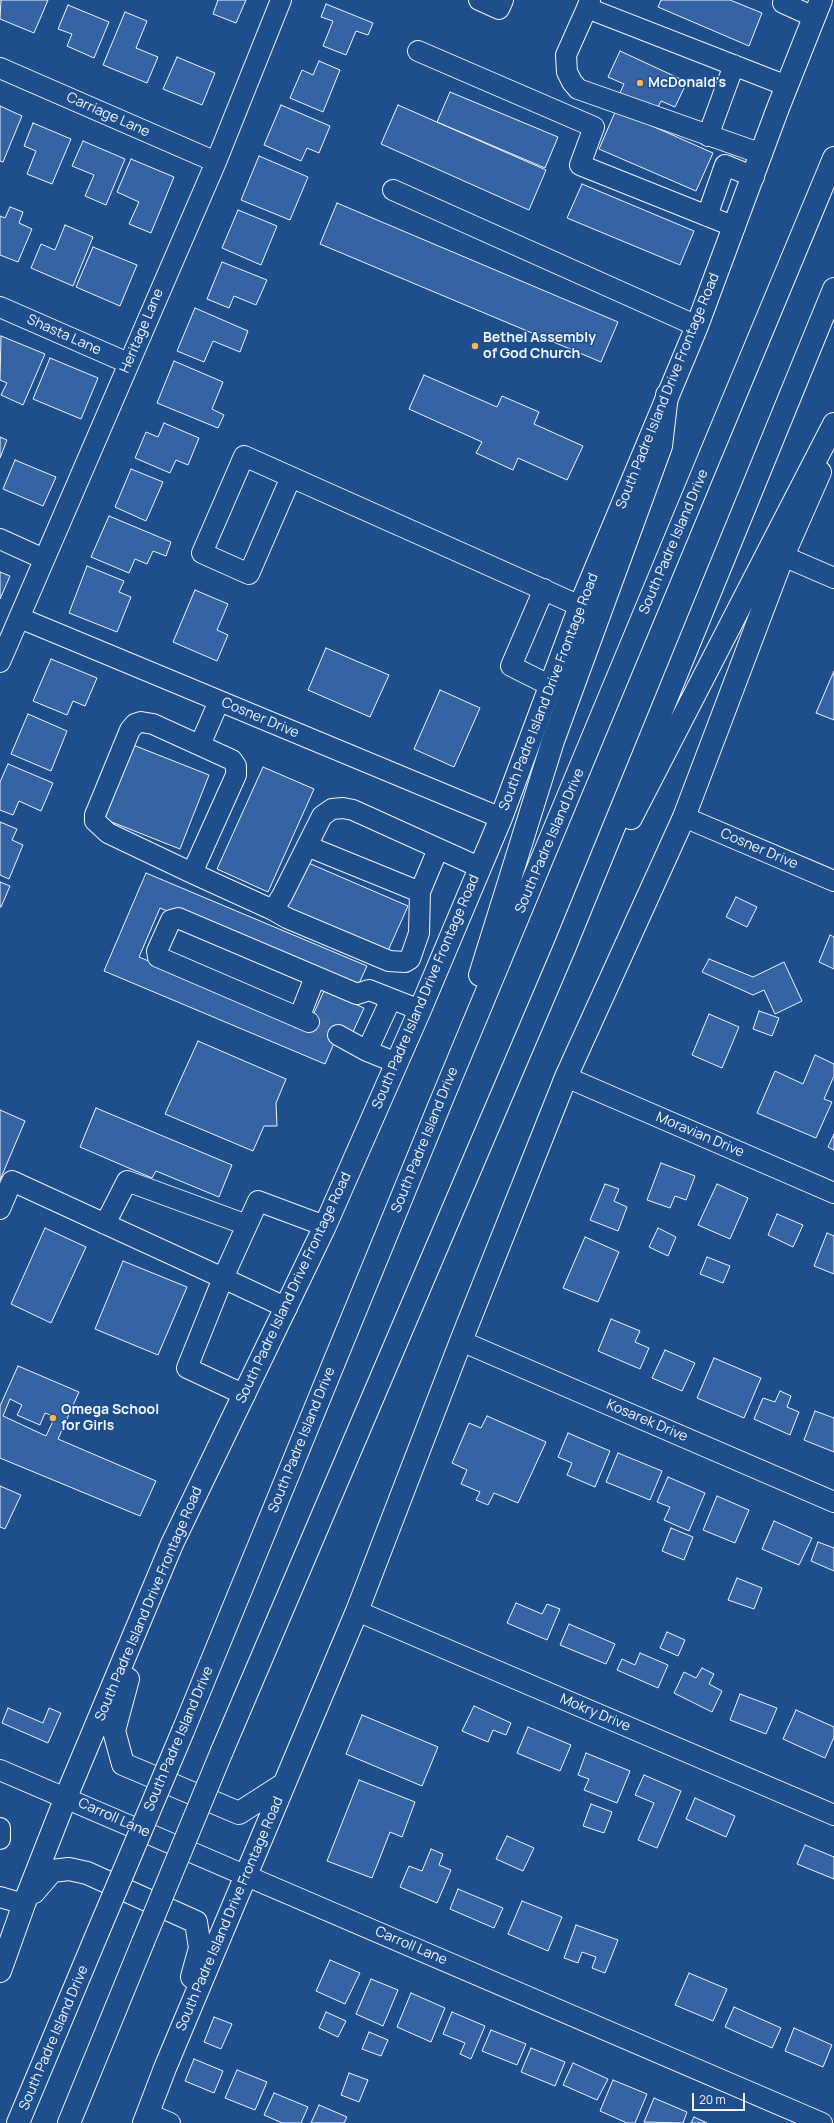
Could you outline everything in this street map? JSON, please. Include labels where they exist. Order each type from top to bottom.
[{"type":"main road","name":"South Padre Island Drive Frontage Road","points":[[0,1971],[24,1904],[66,1797],[172,1544],[325,1226],[442,959],[501,818],[549,685],[580,606],[697,326],[787,86],[818,9]]},
{"type":"main road","name":"South Padre Island Drive","points":[[18,2123],[183,1731],[440,1104],[834,158]]},
{"type":"main road","points":[[69,2123],[222,1751],[564,949],[834,289]]},
{"type":"main road","points":[[440,1104],[553,741],[661,446],[667,395]]},
{"type":"main road","points":[[564,949],[834,424]]},
{"type":"main road","name":"South Padre Island Drive Frontage Road","points":[[146,2118],[165,2068],[247,1876],[357,1611],[460,1341],[566,1077],[684,817],[783,556],[834,440]]},
{"type":"main road","points":[[149,1601],[114,1731],[123,1764],[240,1813],[284,1784]]},
{"type":"main road","points":[[24,1904],[52,1871],[69,1868],[87,1873],[196,1922],[200,1948],[165,2068]]},
{"type":"street","name":"Heritage Lane","points":[[0,662],[216,162],[282,0]]},
{"type":"street","points":[[479,0],[500,9],[503,0]]},
{"type":"street","points":[[781,1],[818,9]]},
{"type":"street","points":[[762,154],[578,89],[572,82],[567,72],[566,55],[588,4],[787,86]]},
{"type":"street","points":[[418,51],[594,127],[580,165],[735,227]]},
{"type":"street","points":[[708,136],[734,65]]},
{"type":"street","name":"Carriage Lane","points":[[0,68],[216,162]]},
{"type":"street","points":[[707,216],[725,165],[754,177]]},
{"type":"street","points":[[393,190],[697,326]]},
{"type":"street","name":"Shasta Lane","points":[[0,307],[128,363]]},
{"type":"street","points":[[291,477],[249,574],[202,554],[244,456],[580,606]]},
{"type":"street","points":[[0,539],[44,559]]},
{"type":"street","points":[[783,556],[834,578]]},
{"type":"street","points":[[544,589],[511,666],[549,685]]},
{"type":"street","name":"Cosner Drive","points":[[20,618],[501,818]]},
{"type":"street","points":[[200,745],[219,701]]},
{"type":"street","points":[[192,873],[236,775],[236,766],[232,760],[153,724],[141,722],[135,724],[130,730],[95,815],[95,821],[108,833],[192,873],[273,910],[287,918],[389,961],[405,962],[410,959],[416,946],[419,933],[420,892],[438,849]]},
{"type":"street","points":[[273,910],[282,896],[322,816],[332,809],[343,808],[353,810],[479,868]]},
{"type":"street","name":"Cosner Drive","points":[[684,817],[834,881]]},
{"type":"street","points":[[306,846],[420,892]]},
{"type":"street","points":[[315,977],[304,1020],[158,957],[157,951],[171,920],[178,918],[357,994],[369,990],[420,1010]]},
{"type":"street","points":[[416,946],[442,959]]},
{"type":"street","points":[[367,1051],[390,999]]},
{"type":"street","points":[[338,1035],[367,1051],[397,1063]]},
{"type":"street","name":"Moravian Drive","points":[[566,1077],[834,1193]]},
{"type":"street","points":[[0,1209],[12,1181],[286,1308]]},
{"type":"street","points":[[106,1224],[127,1181],[247,1225]]},
{"type":"street","points":[[245,1395],[187,1368],[223,1278],[258,1201],[325,1226]]},
{"type":"street","name":"Kosarek Drive","points":[[460,1341],[834,1502]]},
{"type":"street","name":"Mokry Drive","points":[[357,1611],[834,1815]]},
{"type":"street","name":"Carroll Lane","points":[[0,1770],[66,1797],[822,2123]]},
{"type":"street","points":[[0,1828],[0,1839]]},
{"type":"street","points":[[0,1897],[24,1904]]},
{"type":"street","points":[[146,2118],[170,2123]]},
{"type":"building","points":[[1,0],[48,0],[34,33],[0,19]]},
{"type":"building","points":[[218,0],[246,0],[236,23],[213,14]]},
{"type":"building","points":[[661,0],[730,0],[762,13],[749,46],[658,7]]},
{"type":"building","points":[[326,4],[373,23],[368,35],[356,31],[346,55],[323,46],[333,21],[321,17]]},
{"type":"building","points":[[68,5],[109,22],[94,58],[67,46],[72,34],[58,29]]},
{"type":"building","points":[[125,12],[147,21],[136,48],[158,57],[147,83],[103,65]]},
{"type":"building","points":[[620,51],[687,82],[675,107],[661,101],[656,111],[619,95],[624,84],[608,77]]},
{"type":"building","points":[[177,57],[215,73],[202,105],[163,89]]},
{"type":"building","points":[[319,61],[340,70],[323,112],[290,98],[302,70],[313,75]]},
{"type":"building","points":[[450,92],[558,137],[545,168],[437,122]]},
{"type":"building","points":[[281,105],[330,126],[319,153],[307,148],[301,161],[264,145]]},
{"type":"building","points":[[398,105],[546,170],[529,210],[381,144]]},
{"type":"building","points":[[0,106],[22,116],[3,162],[0,161]]},
{"type":"building","points":[[616,110],[713,153],[696,191],[599,149]]},
{"type":"building","points":[[33,123],[71,139],[52,184],[27,174],[36,151],[24,146]]},
{"type":"building","points":[[83,141],[125,159],[106,205],[85,196],[94,175],[72,166]]},
{"type":"building","points":[[259,156],[308,177],[290,220],[241,200]]},
{"type":"building","points":[[131,159],[174,177],[151,233],[129,224],[139,202],[117,192]]},
{"type":"building","points":[[582,184],[694,231],[680,265],[567,218]]},
{"type":"building","points":[[337,203],[618,322],[601,362],[320,244]]},
{"type":"building","points":[[10,207],[23,212],[19,223],[32,229],[18,262],[0,255],[0,216],[5,218]]},
{"type":"building","points":[[238,210],[277,226],[261,265],[222,248]]},
{"type":"building","points":[[65,225],[93,237],[73,286],[31,268],[41,244],[55,250]]},
{"type":"building","points":[[93,247],[137,265],[120,306],[76,287]]},
{"type":"building","points":[[222,262],[267,280],[256,305],[234,296],[229,308],[207,299]]},
{"type":"building","points":[[195,308],[248,331],[240,352],[213,341],[204,362],[177,351]]},
{"type":"building","points":[[1,336],[45,354],[23,405],[1,395],[7,383],[0,380]]},
{"type":"building","points":[[50,358],[98,378],[81,419],[33,399]]},
{"type":"building","points":[[174,361],[223,382],[212,409],[224,415],[218,428],[157,403]]},
{"type":"building","points":[[424,375],[497,407],[502,396],[539,412],[534,424],[583,446],[567,480],[518,458],[513,470],[476,453],[482,442],[409,409]]},
{"type":"building","points":[[164,423],[199,438],[188,465],[176,460],[170,473],[135,458],[146,432],[158,437]]},
{"type":"building","points":[[0,437],[7,440],[0,458]]},
{"type":"building","points":[[15,460],[56,477],[43,506],[3,489]]},
{"type":"building","points":[[131,469],[163,482],[146,521],[115,507]]},
{"type":"building","points":[[109,516],[171,542],[166,556],[153,551],[147,564],[135,559],[129,573],[91,557]]},
{"type":"building","points":[[87,566],[124,581],[119,592],[131,597],[117,632],[69,613]]},
{"type":"building","points":[[0,572],[10,576],[0,599]]},
{"type":"building","points":[[195,590],[228,604],[217,630],[228,635],[217,661],[173,642]]},
{"type":"building","points":[[326,648],[389,675],[370,717],[308,690]]},
{"type":"building","points":[[51,659],[97,678],[85,706],[73,701],[67,715],[33,701]]},
{"type":"building","points":[[834,671],[834,720],[816,713]]},
{"type":"building","points":[[440,690],[480,708],[454,767],[414,749]]},
{"type":"building","points":[[28,714],[67,731],[51,771],[11,754]]},
{"type":"building","points":[[128,743],[209,775],[180,849],[99,817]]},
{"type":"building","points":[[8,764],[53,783],[41,811],[19,801],[13,815],[0,810],[0,782]]},
{"type":"building","points":[[263,767],[314,789],[268,892],[217,869]]},
{"type":"building","points":[[0,822],[17,829],[12,840],[23,845],[9,879],[0,875]]},
{"type":"building","points":[[306,862],[408,906],[387,953],[285,909]]},
{"type":"building","points":[[146,873],[367,966],[356,990],[160,908],[139,957],[307,1028],[324,991],[364,1008],[353,1032],[341,1027],[325,1064],[104,971]]},
{"type":"building","points":[[0,882],[10,886],[1,907],[0,907]]},
{"type":"building","points":[[736,897],[757,907],[747,927],[726,917]]},
{"type":"building","points":[[830,935],[834,937],[834,969],[819,962]]},
{"type":"building","points":[[709,959],[753,977],[784,962],[802,1001],[775,1014],[764,990],[753,995],[702,972]]},
{"type":"building","points":[[759,1011],[779,1018],[772,1036],[753,1029]]},
{"type":"building","points":[[709,1014],[739,1027],[722,1068],[692,1055]]},
{"type":"building","points":[[198,1041],[286,1079],[276,1103],[277,1126],[264,1126],[253,1151],[165,1114]]},
{"type":"building","points":[[815,1055],[834,1064],[834,1076],[824,1099],[832,1102],[816,1138],[757,1113],[775,1071],[803,1084]]},
{"type":"building","points":[[96,1108],[232,1165],[219,1197],[156,1171],[152,1178],[80,1147]]},
{"type":"building","points":[[0,1110],[25,1121],[0,1180]]},
{"type":"building","points":[[834,1134],[834,1150],[828,1147]]},
{"type":"building","points":[[661,1163],[695,1176],[686,1200],[675,1196],[670,1208],[647,1200]]},
{"type":"building","points":[[605,1184],[619,1189],[614,1201],[627,1207],[618,1231],[590,1220]]},
{"type":"building","points":[[717,1184],[748,1198],[730,1239],[698,1225]]},
{"type":"building","points":[[777,1214],[803,1225],[793,1247],[768,1235]]},
{"type":"building","points":[[45,1228],[86,1247],[51,1323],[11,1304]]},
{"type":"building","points":[[658,1228],[676,1237],[668,1256],[649,1247]]},
{"type":"building","points":[[827,1233],[834,1236],[834,1274],[814,1266]]},
{"type":"building","points":[[585,1237],[619,1252],[598,1302],[563,1288]]},
{"type":"building","points":[[707,1257],[730,1266],[723,1283],[700,1274]]},
{"type":"building","points":[[123,1261],[187,1287],[158,1355],[95,1329]]},
{"type":"building","points":[[611,1319],[640,1331],[635,1342],[649,1348],[640,1369],[598,1351]]},
{"type":"building","points":[[665,1350],[695,1363],[682,1391],[652,1378]]},
{"type":"building","points":[[714,1358],[761,1378],[744,1418],[697,1398]]},
{"type":"building","points":[[18,1366],[79,1392],[58,1439],[156,1481],[140,1516],[0,1458],[0,1406]],"holes":[[[10,1399],[22,1405],[17,1415],[40,1425],[45,1413],[55,1417],[46,1436],[3,1416]]]},
{"type":"building","points":[[780,1391],[791,1396],[787,1407],[799,1412],[790,1435],[754,1419],[763,1398],[775,1402]]},
{"type":"building","points":[[815,1411],[834,1418],[834,1452],[804,1440]]},
{"type":"building","points":[[487,1416],[546,1442],[518,1503],[494,1493],[488,1505],[476,1500],[480,1492],[461,1484],[467,1470],[452,1463],[469,1423],[481,1428]]},
{"type":"building","points":[[568,1433],[610,1451],[595,1487],[567,1475],[572,1463],[558,1457]]},
{"type":"building","points":[[618,1453],[662,1471],[650,1500],[606,1482]]},
{"type":"building","points":[[668,1477],[705,1493],[689,1531],[664,1520],[670,1507],[657,1502]]},
{"type":"building","points":[[0,1486],[21,1495],[5,1529],[0,1527]]},
{"type":"building","points":[[717,1496],[749,1510],[735,1543],[703,1530]]},
{"type":"building","points":[[774,1521],[812,1538],[799,1565],[762,1549]]},
{"type":"building","points":[[671,1528],[693,1537],[684,1560],[662,1551]]},
{"type":"building","points":[[818,1542],[834,1548],[834,1571],[811,1561]]},
{"type":"building","points":[[737,1578],[762,1588],[754,1609],[728,1600]]},
{"type":"building","points":[[516,1603],[542,1614],[547,1604],[560,1609],[547,1640],[507,1623]]},
{"type":"building","points":[[569,1624],[615,1644],[606,1664],[560,1645]]},
{"type":"building","points":[[667,1632],[685,1640],[678,1656],[660,1648]]},
{"type":"building","points":[[640,1653],[668,1665],[658,1688],[617,1670],[622,1659],[635,1665]]},
{"type":"building","points":[[702,1668],[714,1674],[709,1684],[722,1691],[712,1712],[674,1693],[684,1672],[696,1678]]},
{"type":"building","points":[[740,1694],[777,1708],[766,1734],[730,1720]]},
{"type":"building","points":[[474,1706],[511,1723],[506,1735],[493,1730],[488,1742],[462,1731]]},
{"type":"building","points":[[8,1708],[43,1723],[49,1708],[61,1713],[48,1743],[2,1723]]},
{"type":"building","points":[[796,1710],[834,1727],[834,1737],[825,1758],[783,1739]]},
{"type":"building","points":[[362,1715],[438,1747],[422,1786],[346,1754]]},
{"type":"building","points":[[528,1727],[571,1745],[560,1771],[517,1753]]},
{"type":"building","points":[[586,1753],[630,1771],[617,1803],[584,1790],[589,1779],[578,1775]]},
{"type":"building","points":[[644,1775],[681,1791],[657,1848],[638,1840],[654,1803],[635,1795]]},
{"type":"building","points":[[359,1780],[415,1802],[402,1837],[390,1832],[372,1878],[327,1861]]},
{"type":"building","points":[[695,1798],[735,1816],[726,1837],[686,1819]]},
{"type":"building","points":[[591,1804],[612,1812],[604,1833],[583,1826]]},
{"type":"building","points":[[507,1836],[534,1848],[523,1871],[496,1859]]},
{"type":"building","points":[[805,1845],[834,1857],[834,1879],[797,1864]]},
{"type":"building","points":[[431,1849],[443,1854],[439,1865],[451,1870],[437,1903],[400,1887],[409,1866],[422,1871]]},
{"type":"building","points":[[458,1889],[503,1908],[494,1928],[450,1909]]},
{"type":"building","points":[[522,1901],[562,1917],[548,1951],[508,1934]]},
{"type":"building","points":[[576,1925],[618,1940],[605,1973],[592,1968],[596,1957],[582,1952],[578,1963],[564,1958]]},
{"type":"building","points":[[330,1960],[360,1973],[345,2004],[316,1991]]},
{"type":"building","points":[[689,1973],[727,1989],[713,2021],[675,2005]]},
{"type":"building","points":[[371,1979],[398,1990],[383,2026],[356,2014]]},
{"type":"building","points":[[411,1993],[445,2008],[431,2042],[397,2027]]},
{"type":"building","points":[[734,2007],[781,2028],[772,2048],[725,2027]]},
{"type":"building","points":[[326,2012],[346,2021],[338,2037],[319,2028]]},
{"type":"building","points":[[452,2012],[485,2026],[471,2059],[460,2054],[465,2043],[443,2034]]},
{"type":"building","points":[[214,2017],[232,2024],[221,2049],[204,2042]]},
{"type":"building","points":[[794,2028],[832,2045],[823,2067],[785,2051]]},
{"type":"building","points":[[491,2030],[526,2044],[517,2065],[482,2051]]},
{"type":"building","points":[[369,2032],[388,2040],[381,2056],[362,2049]]},
{"type":"building","points":[[531,2048],[565,2062],[555,2086],[521,2072]]},
{"type":"building","points":[[194,2059],[223,2071],[214,2093],[185,2081]]},
{"type":"building","points":[[573,2063],[608,2079],[597,2100],[563,2085]]},
{"type":"building","points":[[237,2070],[267,2082],[255,2110],[225,2098]]},
{"type":"building","points":[[349,2073],[368,2080],[359,2102],[341,2095]]},
{"type":"building","points":[[613,2080],[647,2094],[635,2123],[627,2123],[600,2111]]},
{"type":"building","points":[[274,2093],[308,2107],[301,2123],[282,2123],[264,2115]]},
{"type":"building","points":[[654,2098],[687,2112],[683,2123],[644,2122]]},
{"type":"building","points":[[319,2105],[347,2117],[344,2123],[311,2123]]},
{"type":"building","points":[[694,2117],[707,2123],[691,2123]]},
{"type":"tunnel","points":[[309,1022],[338,1035]]},
{"type":"place","name":"McDonald's","points":[[640,83]]},
{"type":"place","name":"Bethel Assembly of God Church","points":[[475,346]]},
{"type":"place","name":"Omega School for Girls","points":[[53,1418]]}]
